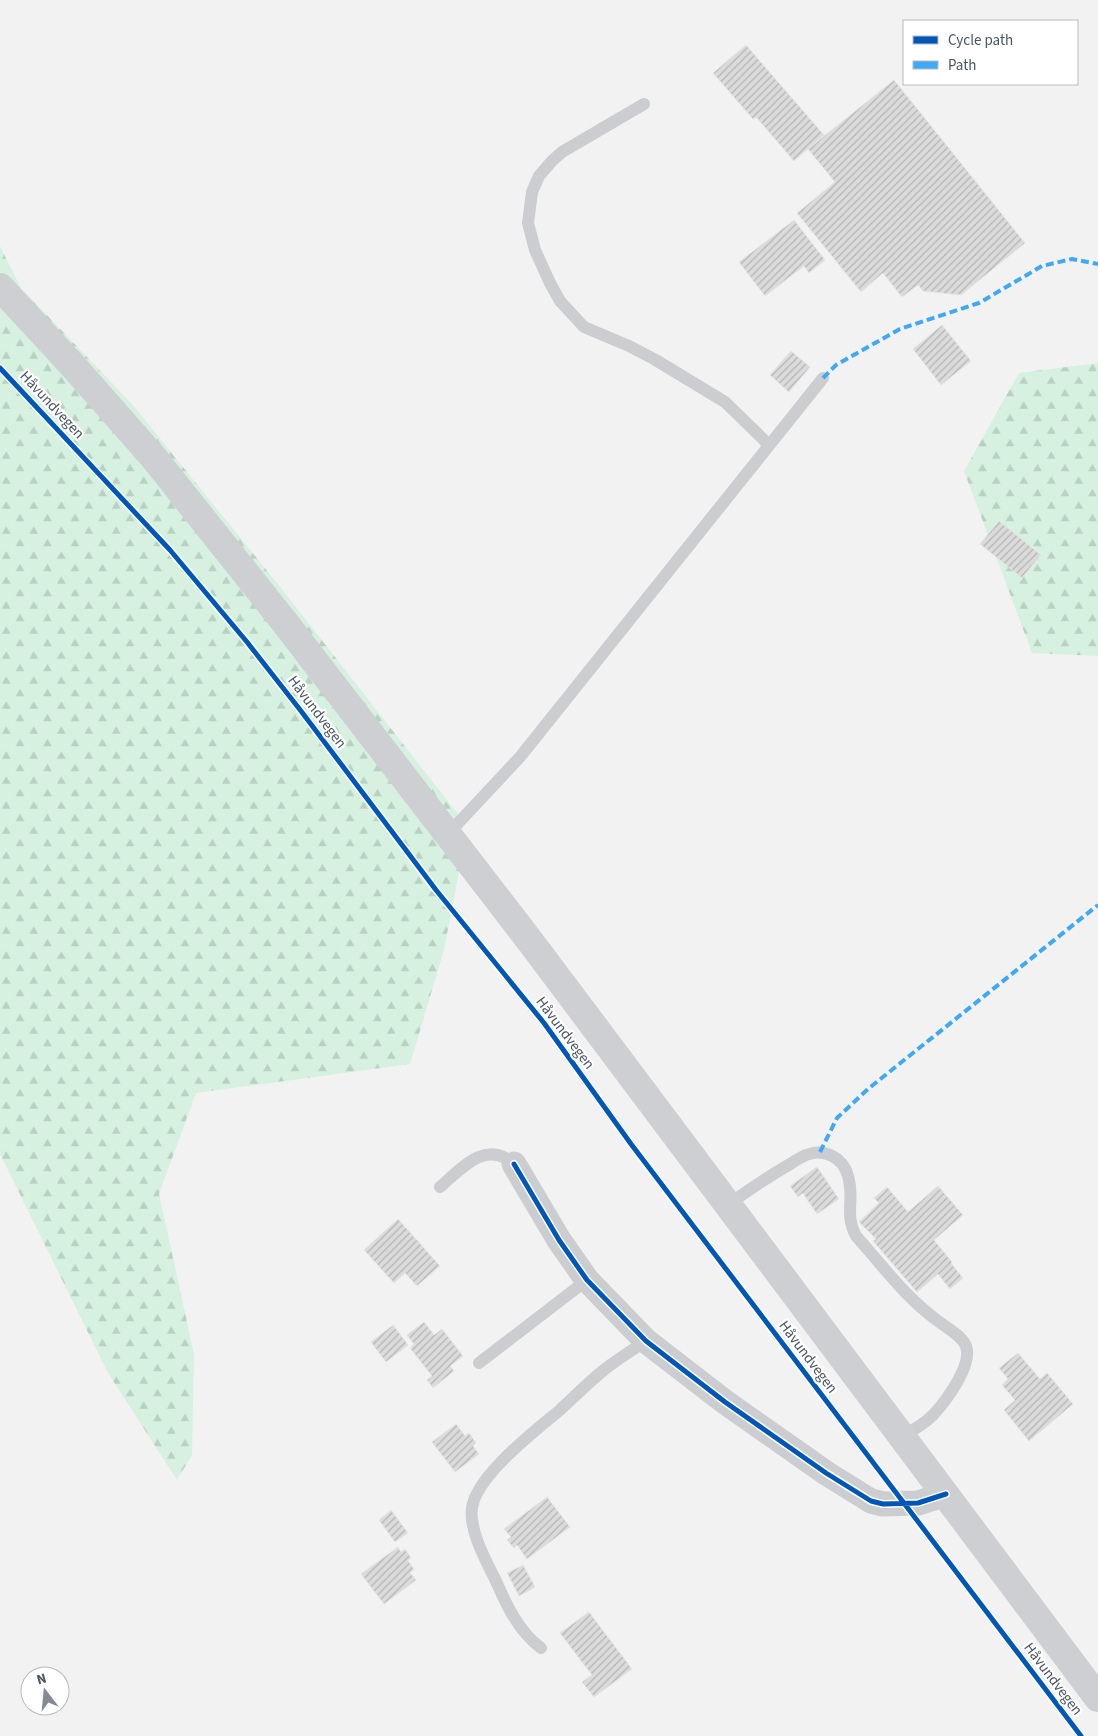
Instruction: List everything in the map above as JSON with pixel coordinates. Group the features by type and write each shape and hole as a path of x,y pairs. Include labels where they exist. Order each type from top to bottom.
{"main road":[{"name":"Håvundvegen","path":"0,287 154,458 286,624 533,945 1098,1698"}],"street":[{"path":"514,1164 559,1240 587,1280 646,1341 725,1402 826,1473 871,1501 883,1504 918,1504 946,1494"}],"lane":[{"path":"644,104 562,152 539,176 532,192 528,223 534,250 560,301 584,327 654,359 725,402 768,446"},
{"path":"448,834 520,757 823,378"},
{"path":"727,1206 754,1185 806,1155 820,1152 832,1155 841,1162 848,1174 851,1188 849,1217 856,1236 920,1308 962,1339 966,1347 968,1356 966,1366 959,1381 933,1415 914,1430 902,1436"},
{"path":"440,1187 470,1161 488,1153 506,1157 514,1164"},
{"path":"479,1363 587,1280"},
{"path":"541,1648 533,1642 517,1623 507,1605 481,1550 471,1520 472,1505 479,1490 492,1472 509,1454 605,1369 646,1341"}],"path":[{"path":"15,384 26,375"}],"green space":[{"path":"0,246 21,288 132,404 281,588 461,818 460,867 444,950 410,1064 196,1093 159,1194 194,1354 192,1455 177,1480 108,1373 0,1154"},
{"path":"1098,363 1098,656 1032,653 964,471 1019,373"}],"building":[{"path":"746,45 824,135 794,161 756,117 753,119 713,73"},
{"path":"894,80 1025,243 961,295 923,291 918,285 902,297 883,273 861,292 797,213 835,182 808,149"},
{"path":"794,220 825,260 809,273 804,266 765,296 739,262"},
{"path":"942,325 971,361 941,385 913,349"},
{"path":"791,351 810,367 789,392 770,375"},
{"path":"999,521 1041,555 1022,578 980,544"},
{"path":"817,1167 839,1199 817,1214 803,1193 798,1197 790,1186"},
{"path":"938,1186 963,1215 934,1240 963,1278 950,1289 938,1274 917,1292 873,1241 876,1239 859,1222 879,1203 874,1198 887,1187 908,1212"},
{"path":"398,1219 440,1266 417,1286 405,1273 394,1283 364,1250"},
{"path":"424,1322 434,1335 442,1329 463,1356 450,1366 454,1371 433,1388 427,1380 432,1376 410,1348 414,1344 407,1335"},
{"path":"393,1325 408,1345 386,1362 371,1342"},
{"path":"1018,1353 1040,1379 1047,1373 1073,1404 1029,1441 1004,1410 1015,1400 1002,1385 1008,1379 999,1368"},
{"path":"456,1424 465,1436 469,1433 476,1443 473,1446 479,1454 455,1472 432,1442"},
{"path":"547,1497 570,1527 527,1559 517,1545 514,1548 507,1540 511,1537 504,1529"},
{"path":"391,1510 408,1533 395,1542 379,1520"},
{"path":"398,1547 401,1552 405,1549 411,1558 408,1561 414,1569 410,1573 416,1580 384,1604 361,1574"},
{"path":"523,1565 535,1587 519,1596 507,1573"},
{"path":"589,1612 632,1669 594,1697 582,1682 592,1675 560,1633"}],"marked path":[{"path":"823,378 836,365 900,329 979,303 1042,266 1072,259 1098,264"},
{"path":"820,1152 837,1118 868,1089 1098,905"}],"cycle path":[{"path":"0,368 170,550 247,642 436,890 544,1023 631,1144 1081,1736"},
{"path":"514,1164 559,1240 587,1280 646,1341 725,1402 826,1473 871,1501 883,1504 918,1503 946,1494"}]}
